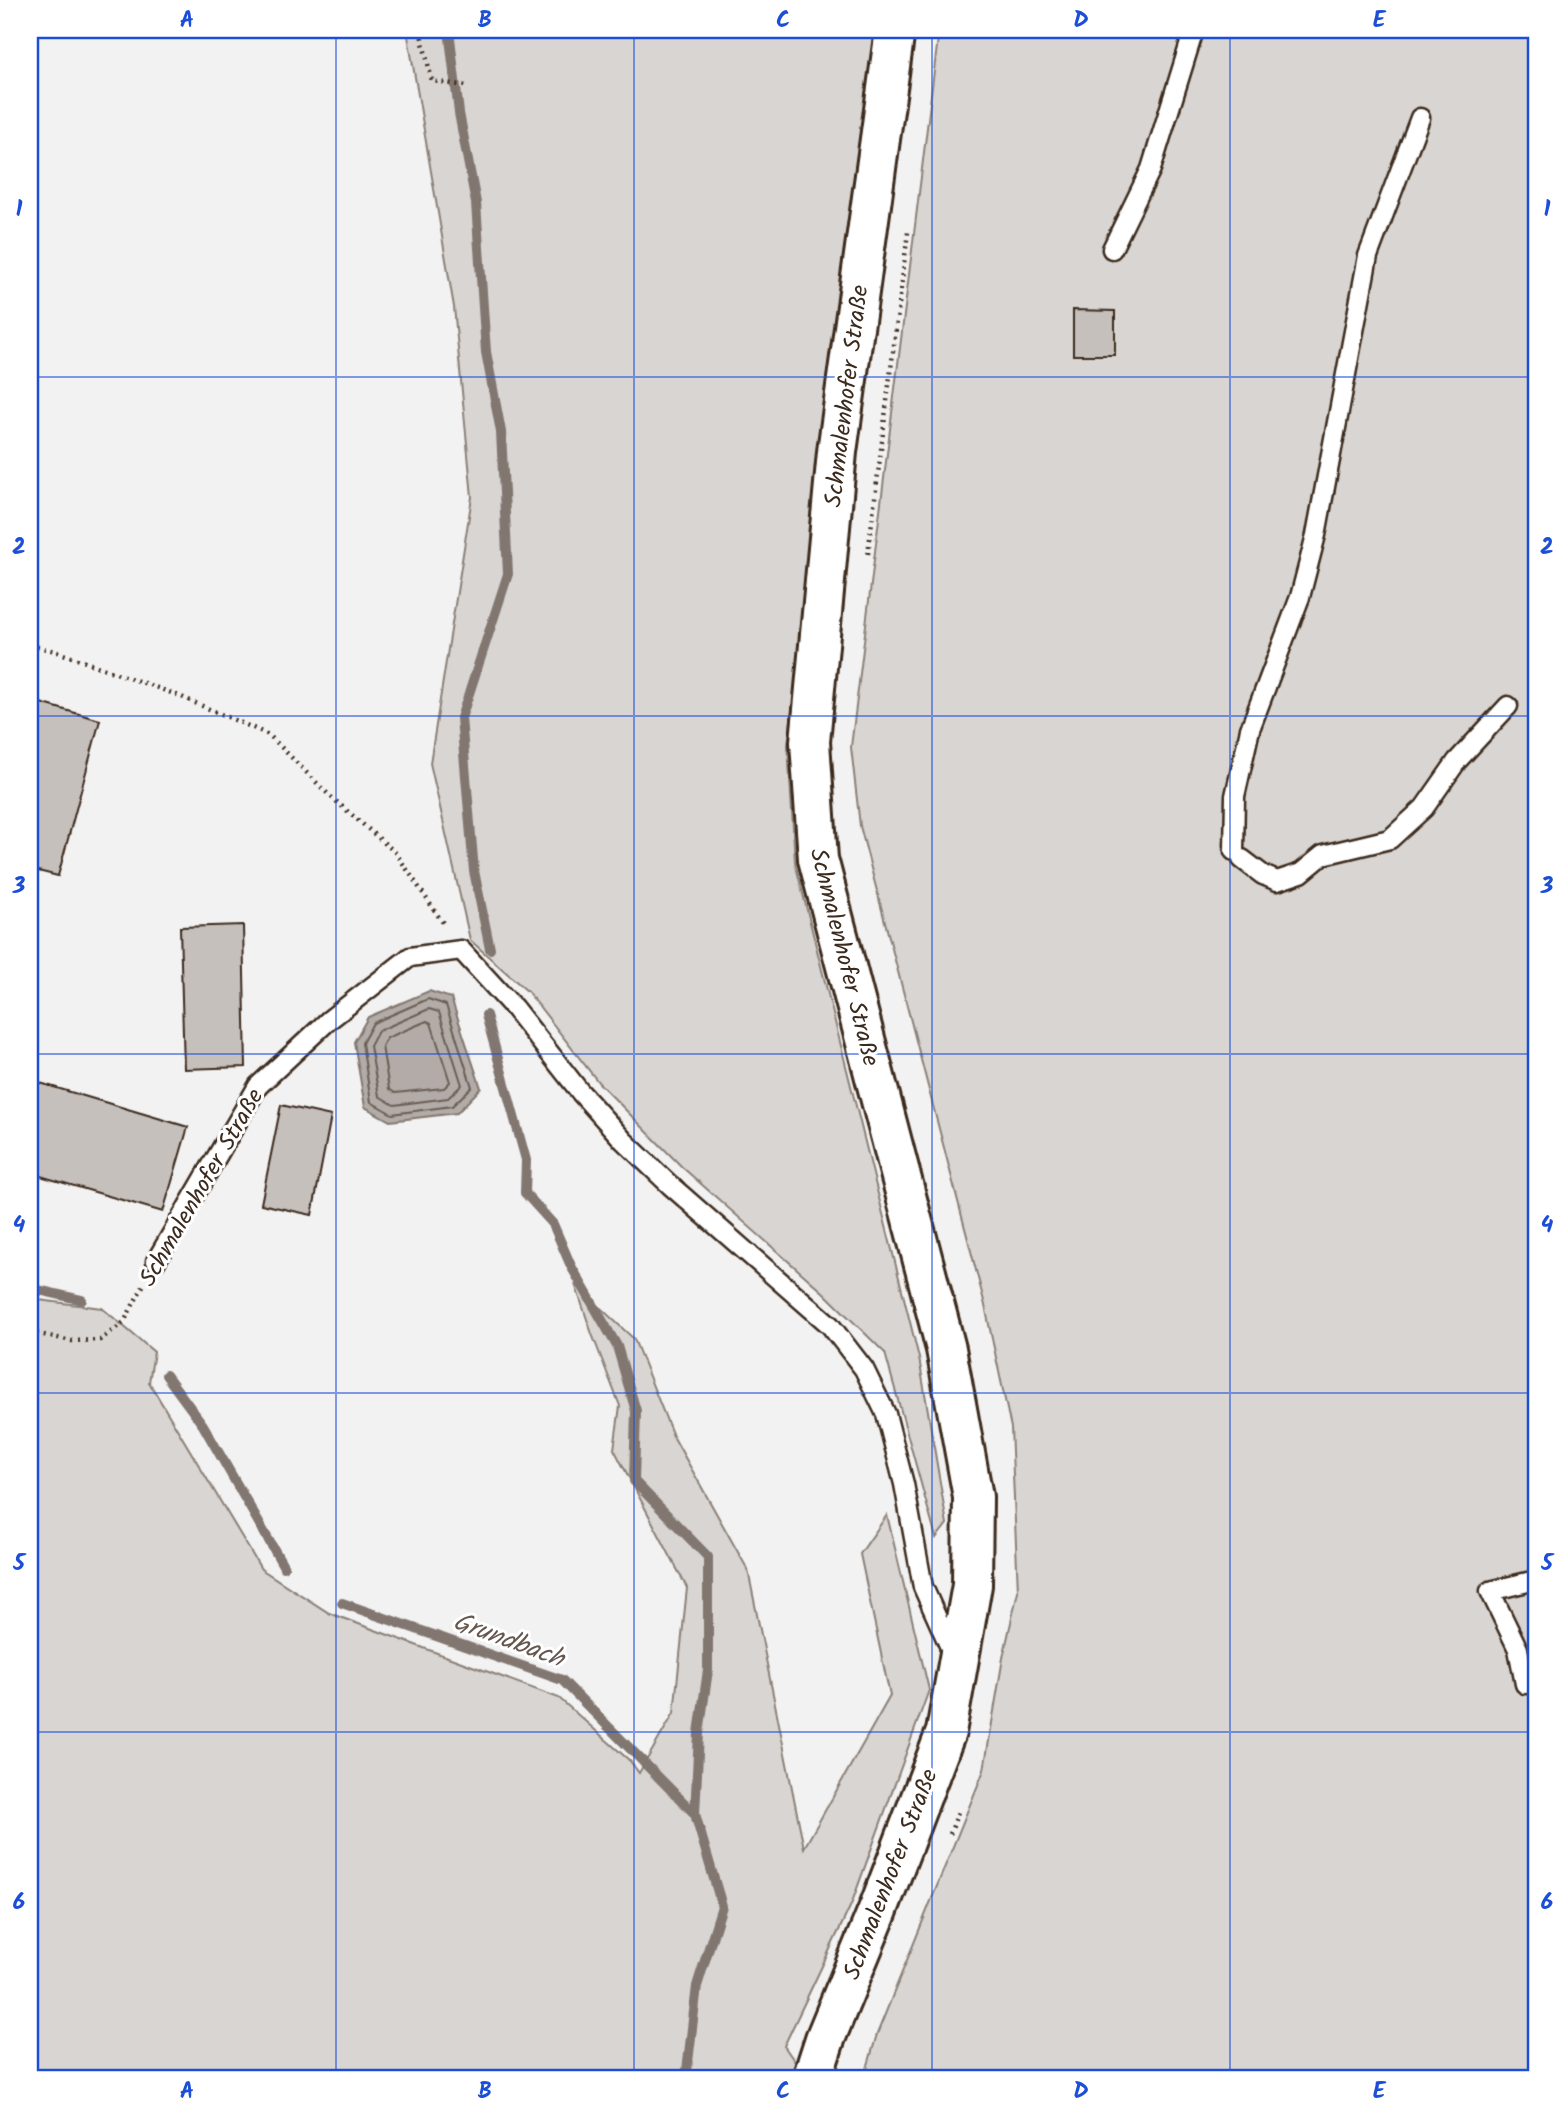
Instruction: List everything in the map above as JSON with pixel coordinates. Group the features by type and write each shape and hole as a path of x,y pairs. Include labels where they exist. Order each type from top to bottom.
{"main road":[{"name":"Schmalenhofer Straße","path":"812,2079 825,2039 946,1732 972,1585 973,1497 946,1349 818,859 810,742 837,453 895,30"}],"lane":[{"path":"1112,249 1151,169 1194,30"},
{"path":"1420,118 1368,256 1316,535 1300,597 1250,729 1235,796 1238,855 1263,875 1277,881 1301,873 1323,855 1390,839 1424,808 1457,761 1508,706"},
{"path":"461,950 514,1008 581,1093 624,1141 670,1185 830,1325 864,1369 889,1426 904,1484 923,1587 959,1667"},
{"name":"Schmalenhofer Straße","path":"156,1261 257,1086 329,1020 410,957 461,950"},
{"path":"1525,1684 1518,1650 1490,1591 1536,1580"}],"path":[{"path":"420,30 432,81 467,86"},
{"path":"867,567 910,221"},
{"path":"30,645 177,695 269,735 330,796 396,853 461,950"},
{"name":"Schmalenhofer Straße","path":"30,1332 72,1341 100,1340 124,1322 156,1261"}],"shaded area":[{"path":"407,30 876,30 788,745 795,862 919,1358 947,1524 936,1538 885,1353 823,1292 682,1167 599,1083 528,992 470,940 430,763 472,497 454,307"},
{"path":"939,30 1536,30 1536,2079 864,2079 877,2034 984,1770 1003,1658 1018,1591 1011,1428 984,1301 860,826 851,747"},
{"path":"575,1284 634,1339 673,1436 748,1570 804,1848 890,1696 860,1554 887,1515 929,1690 851,1905 784,2046 807,2079 30,2079 30,1299 102,1308 154,1352 149,1382 261,1569 329,1613 559,1698 630,1761 639,1773 674,1713 687,1588 614,1449 620,1406"}],"water":[{"path":"429,991 451,998 481,1088 457,1113 390,1121 365,1107 354,1042 368,1017"}],"building":[{"path":"1073,310 1115,311 1115,355 1073,355"},
{"path":"30,700 100,720 58,876 30,869"},
{"path":"243,925 246,1067 184,1069 180,927"},
{"path":"30,1080 188,1127 163,1212 30,1173"},
{"path":"281,1105 331,1116 312,1215 261,1204"}],"waterway":[{"path":"449,30 459,113 476,203 486,352 501,432 508,574 461,718 474,871 490,949"},
{"path":"486,1015 526,1160 525,1193 553,1224 571,1266 617,1346 636,1411 634,1481 708,1557 708,1670 699,1733 695,1814 722,1906 697,1986 686,2079"},
{"name":"Grundbach","path":"30,1288 82,1300"},
{"name":"Grundbach","path":"166,1375 203,1425 284,1567"},
{"name":"Grundbach","path":"342,1603 562,1680 695,1814"}]}
